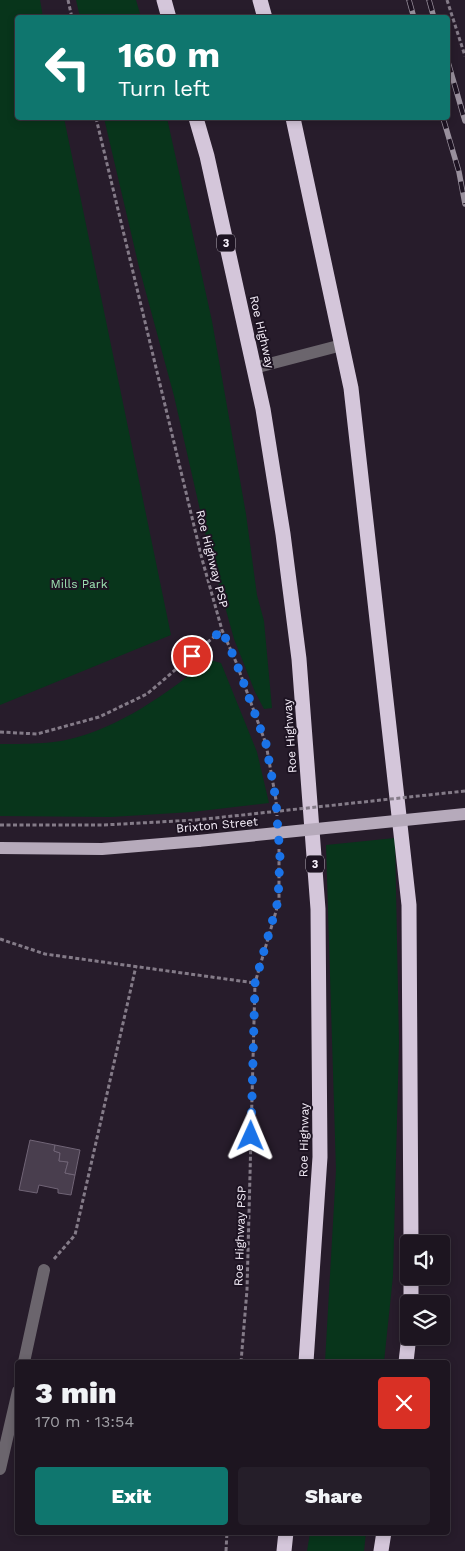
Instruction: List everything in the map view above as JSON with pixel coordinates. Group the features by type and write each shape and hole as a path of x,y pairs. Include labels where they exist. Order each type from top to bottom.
{"highway":[{"path":"164,0 168,15"},
{"path":"260,0 264,15"},
{"name":"Roe Highway","path":"197,120 207,156 264,409 300,659 318,909 320,1157 306,1360"},
{"path":"293,120 351,388 409,904 411,1235"},
{"path":"406,1360 408,1345"},
{"path":"284,1551 286,1535"},
{"path":"381,1551 384,1535"}],"main road":[{"name":"Brixton Street","path":"0,848 102,848 198,841 465,814"}],"street":[{"path":"254,368 342,345"},
{"path":"24,1360 44,1270"},
{"path":"0,1469 15,1404"}],"path":[{"path":"68,0 71,15"},
{"path":"447,0 465,56"},
{"name":"Roe Highway PSP","path":"96,120 200,549 222,630 236,662 266,744 276,800 277,818"},
{"path":"0,732 37,734 100,717 147,694 222,630"},
{"path":"0,825 103,825 196,820 465,792"},
{"name":"Roe Highway PSP","path":"241,1360 247,1280 255,983 278,901 279,846"},
{"path":"0,939 45,954 255,983"},
{"path":"44,1270 75,1235 136,966"},
{"path":"226,1551 227,1535"}],"green space":[{"name":"Mills Park","path":"0,0 40,0 43,15 15,15 15,120 64,120 171,635 0,705"},
{"path":"76,0 136,0 140,15 80,15"},
{"path":"104,120 167,120 212,321 246,514 257,595 264,621 272,708 264,709 255,692 234,639 208,545 174,396 139,267"},
{"path":"210,660 221,663 257,752 269,803 192,812 111,817 0,816 0,744 33,744 66,740 106,727 160,697"},
{"path":"395,838 399,1042 393,1276 384,1360 325,1360 336,1170 326,845"},
{"path":"310,1535 366,1535 364,1551 307,1551"}],"building":[{"path":"30,1140 55,1145 54,1151 60,1153 59,1161 68,1162 65,1173 75,1175 71,1195 58,1193 58,1189 39,1185 37,1193 19,1190"},
{"path":"55,1145 80,1150 75,1175 65,1173 68,1162 59,1161 60,1153 54,1151"}],"railway":[{"path":"409,0 413,15"},
{"path":"429,0 433,15"},
{"path":"450,69 465,121"},
{"path":"444,120 459,172 465,204"}],"route":[{"path":"192,656 222,630 236,662 266,744 276,800 280,855 278,901 255,983 251,1136"}]}
